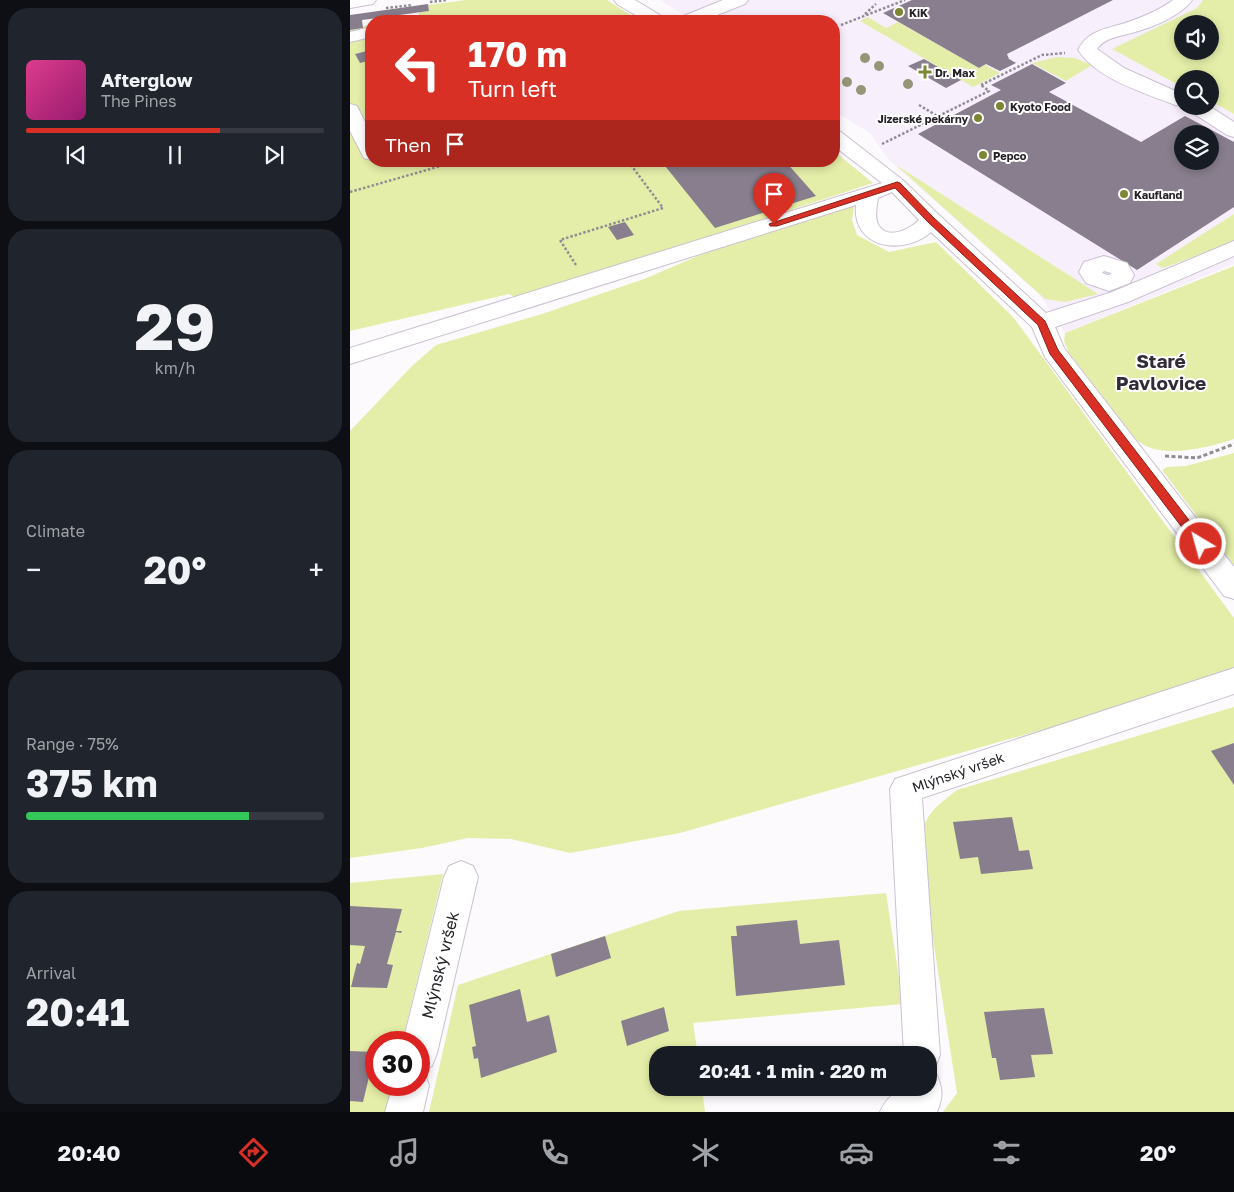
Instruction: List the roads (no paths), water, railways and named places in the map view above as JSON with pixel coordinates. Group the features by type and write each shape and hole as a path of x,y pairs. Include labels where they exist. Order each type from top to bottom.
{"street":[{"path":"622,0 647,15"},
{"path":"703,15 739,0"},
{"path":"1174,97 1124,75 1091,56 1087,50 1088,46 1096,40 1111,32 1135,26 1178,5 1183,0"},
{"path":"350,2 373,5"},
{"path":"350,37 365,33"},
{"path":"350,110 365,141"},
{"path":"1209,115 1234,131"},
{"path":"840,141 897,185 931,220 1042,323 1053,352 1234,588"},
{"path":"350,356 897,185"},
{"path":"868,194 866,219 873,232 880,236 892,239 904,238 917,232 931,220"},
{"path":"1042,323 1120,297 1234,248"},
{"name":"Mlýnský vršek","path":"921,1046 906,788 1234,680"},
{"name":"Mlýnský vršek","path":"424,1031 461,877"},
{"path":"404,1112 408,1096"},
{"path":"899,1112 924,1099 924,1096"}],"place":[{"name":"KiK","path":"899,12"},
{"name":"Dr. Max","path":"925,72"},
{"name":"Kyoto Food","path":"1000,106"},
{"name":"Jizerské pekárny","path":"978,118"},
{"name":"Pepco","path":"983,155"},
{"name":"Kaufland","path":"1124,194"}],"district":[{"name":"Staré Pavlovice","path":"1161,371"}]}
